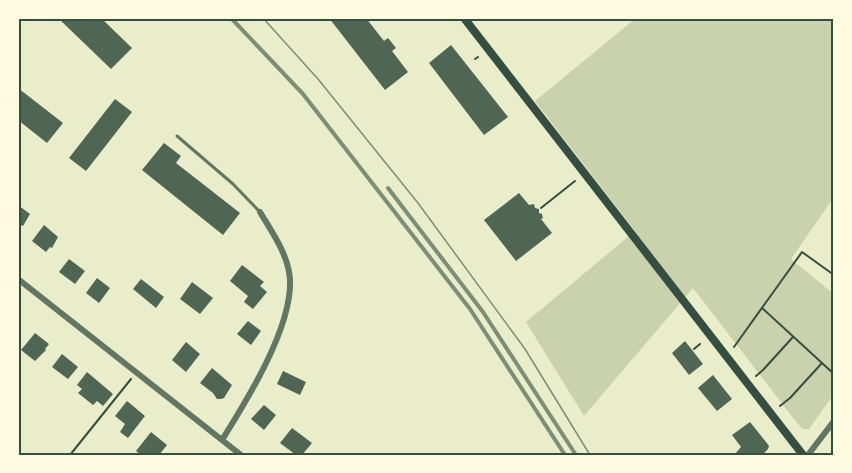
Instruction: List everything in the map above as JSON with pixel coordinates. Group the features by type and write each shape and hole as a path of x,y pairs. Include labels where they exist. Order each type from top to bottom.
{"main road":[{"path":"464,18 803,455"}],"street":[{"path":"222,440 268,359 286,315 290,278 287,262 260,212"},
{"path":"18,279 241,455"},
{"path":"808,455 834,421"}],"lane":[{"path":"177,136 233,184 260,212"}],"path":[{"path":"540,208 575,181"},
{"path":"725,354 734,347 802,252 834,276"},
{"path":"762,308 834,374"},
{"path":"756,376 793,337"},
{"path":"694,349 700,344"},
{"path":"780,406 822,363"},
{"path":"70,455 136,372"}],"green space":[{"path":"636,18 834,18 834,197 791,259 834,294 834,394 809,429 803,429 797,423 693,288 584,416 526,322 635,231 535,101"}],"building":[{"path":"58,18 101,18 132,48 111,69"},
{"path":"329,18 366,18 384,41 388,38 396,48 392,51 408,72 385,90"},
{"path":"451,45 508,117 484,135 429,63"},
{"path":"18,88 63,123 47,143 18,120"},
{"path":"115,99 132,112 86,171 69,158"},
{"path":"164,143 181,156 176,163 240,213 223,235 142,170"},
{"path":"519,193 529,205 534,204 535,208 539,209 543,218 541,219 552,233 516,261 484,220"},
{"path":"18,205 30,214 23,226 18,229"},
{"path":"44,225 58,237 52,248 50,247 46,252 32,241"},
{"path":"69,259 85,271 75,284 59,272"},
{"path":"242,265 264,282 260,286 267,292 253,309 244,302 248,296 230,281"},
{"path":"97,278 110,288 99,303 86,293"},
{"path":"141,279 164,297 156,308 133,289"},
{"path":"192,282 213,298 200,314 180,299"},
{"path":"248,321 261,331 251,345 237,334"},
{"path":"35,333 49,344 35,361 21,350"},
{"path":"685,341 703,364 689,375 672,353"},
{"path":"186,342 200,354 186,372 172,360"},
{"path":"62,354 78,367 68,379 52,367"},
{"path":"212,368 232,385 224,398 217,399 200,383"},
{"path":"283,371 306,382 300,395 277,384"},
{"path":"87,372 113,394 103,406 97,401 93,405 78,393 82,389 77,385"},
{"path":"713,375 732,399 717,411 698,388"},
{"path":"127,401 145,416 128,438 120,432 125,424 115,416"},
{"path":"264,405 276,415 264,430 251,419"},
{"path":"750,422 769,446 768,449 762,455 734,455 741,447 732,435"},
{"path":"292,428 312,443 302,455 296,455 280,443"},
{"path":"151,432 167,445 159,455 141,455 136,451"}],"tram line":[{"path":"263,18 318,79 418,203 525,349 590,455"}],"railway":[{"path":"231,18 303,94 470,309 565,455"},
{"path":"388,188 483,312 576,455"}]}
